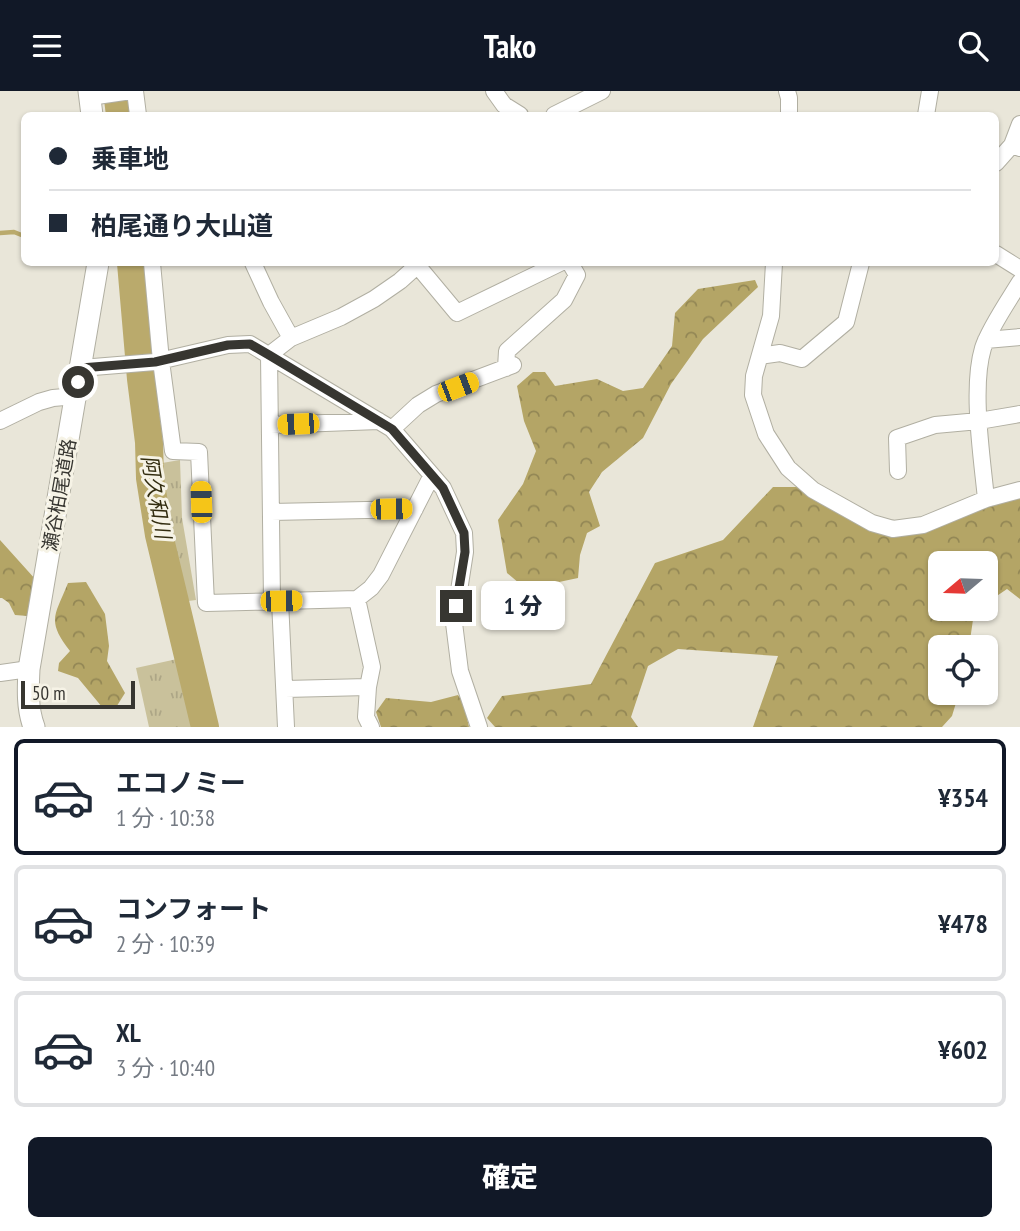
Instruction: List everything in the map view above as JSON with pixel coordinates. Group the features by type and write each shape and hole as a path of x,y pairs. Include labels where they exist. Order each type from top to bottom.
{"main road":[{"name":"瀬谷柏尾道路","path":"34,727 30,717 29,669 98,266"}],"street":[{"path":"94,99 133,91 137,112"},
{"path":"494,91 503,105 515,112"},
{"path":"560,112 602,91"},
{"path":"787,91 789,112"},
{"path":"926,112 930,91"},
{"path":"999,160 1016,146 1020,124"},
{"path":"999,256 1020,269"},
{"path":"152,266 158,362 173,451 199,452 206,603 357,599 371,588 381,575 431,477"},
{"path":"254,266 292,338"},
{"path":"269,355 292,338 374,299 417,266"},
{"path":"421,266 457,313 554,266"},
{"path":"271,425 386,425 436,394 510,366 507,351 564,300 577,275 572,266"},
{"path":"774,266 771,316 754,376 753,395 766,434 788,468 813,490 872,523 893,529 923,525 986,499 1020,490"},
{"path":"760,356 780,353 802,359 846,322 860,266"},
{"path":"986,499 979,421 979,362 986,340 1020,282"},
{"path":"986,340 1020,337"},
{"path":"81,368 158,362 228,345 250,344 386,425 443,488 464,533 465,552 454,623 460,671 479,727"},
{"path":"269,355 271,512 286,727"},
{"path":"0,421 39,402 76,396"},
{"path":"898,471 897,438 935,425 1020,414"},
{"path":"271,512 415,509"},
{"path":"357,599 372,667 366,717 371,727"},
{"path":"0,673 29,669"},
{"path":"285,689 368,687"}],"green space":[{"path":"755,280 758,287 703,339 671,384 643,438 602,472 589,492 600,526 587,533 580,555 578,578 526,589 507,573 498,520 523,484 536,451 524,421 517,386 533,372 545,372 555,386 597,379 623,391 643,388 672,346 675,313 698,289"},
{"path":"180,460 182,518 196,600 181,602 165,526 162,463"},
{"path":"773,487 798,487 885,530 1020,497 1020,599 1007,589 998,595 998,551 928,551 928,621 973,621 971,635 928,635 928,705 955,705 952,716 942,727 753,727 778,656 678,649 648,666 631,717 638,727 495,727 487,718 502,696 591,684 655,563 723,540"},
{"path":"0,540 36,580 28,616 15,615 9,603 0,598"},
{"path":"86,582 105,614 109,646 107,661 125,693 115,709 102,707 78,678 58,671 59,663 70,651 55,625 57,611 68,583"},
{"path":"177,659 192,727 149,727 136,668"},
{"path":"458,695 464,704 469,727 381,727 376,712 386,698 431,702"}],"waterway":[{"name":"阿久和川","path":"117,91 120,112"},
{"path":"0,233 14,232 21,235"},
{"name":"阿久和川","path":"131,266 149,442 150,478 159,535 205,727"}],"route":[{"path":"78,382 81,368 155,362 228,345 250,344 269,355 392,429 443,488 464,533 465,552 456,606"}]}
